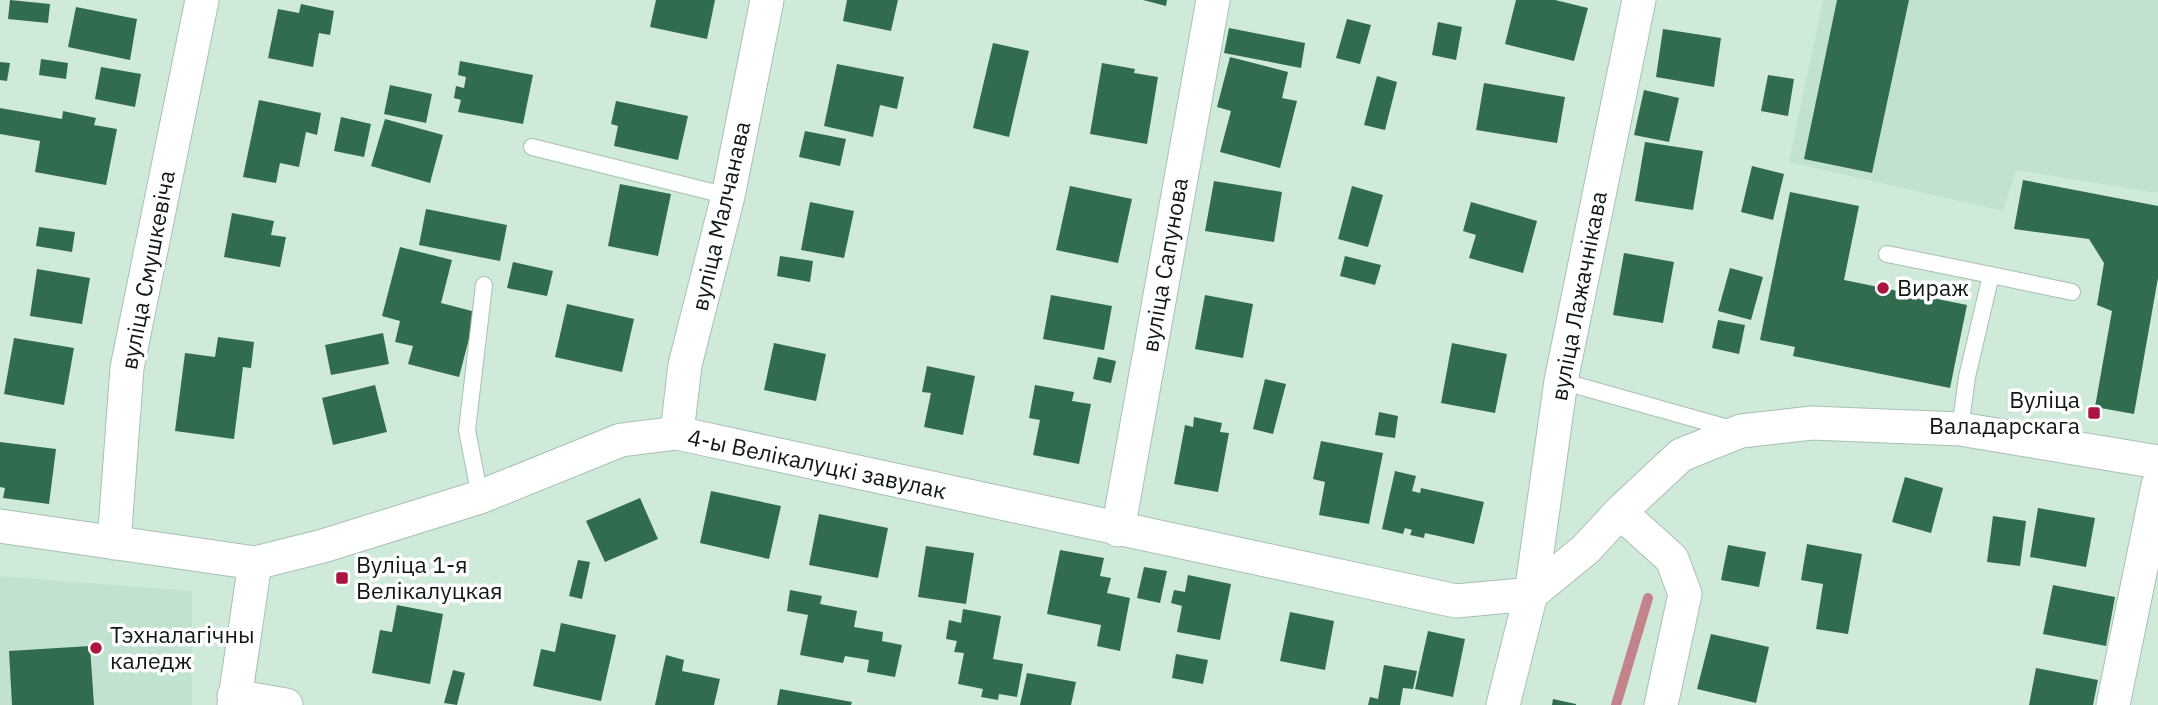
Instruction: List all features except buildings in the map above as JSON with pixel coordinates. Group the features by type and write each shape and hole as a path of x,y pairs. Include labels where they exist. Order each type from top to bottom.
{"street":[{"name":"вуліца Смушкевіча","path":"114,543 127,368 202,0"},
{"name":"вуліца Малчанава","path":"677,433 685,365 728,196 767,0"},
{"name":"вуліца Сапунова","path":"1118,530 1213,0"},
{"name":"вуліца Лажачнікава","path":"1503,705 1531,594 1561,381 1639,0"},
{"path":"1531,594 1586,549 1620,512 1681,455 1741,431 1812,423 1960,429 2158,462"},
{"name":"4-ы Велікалуцкі завулак","path":"0,526 255,563 323,546 480,497 621,440 677,433 1456,601 1531,594"},
{"path":"2113,705 2158,485"},
{"path":"1620,512 1671,559 1685,594 1661,705"},
{"path":"255,563 234,701 286,705"}],"lane":[{"path":"531,146 728,196"},
{"path":"1886,254 2072,292"},
{"path":"1960,429 1967,377 1991,275"},
{"path":"480,497 467,430 484,285"},
{"path":"1561,381 1741,431"}],"shaded area":[{"path":"1823,0 2158,0 2158,193 2016,170 2003,211 1789,162"},
{"name":"Тэхналагічны каледж","path":"0,576 192,591 192,705 0,705"}],"waterway":[{"path":"1616,705 1648,598"}],"place":[{"name":"Вираж","path":"1883,288"},
{"name":"Вуліца Валадарскага","path":"2094,413"},
{"name":"Вуліца 1-я Велікалуцкая","path":"342,578"},
{"name":"Тэхналагічны каледж","path":"96,648"}]}
